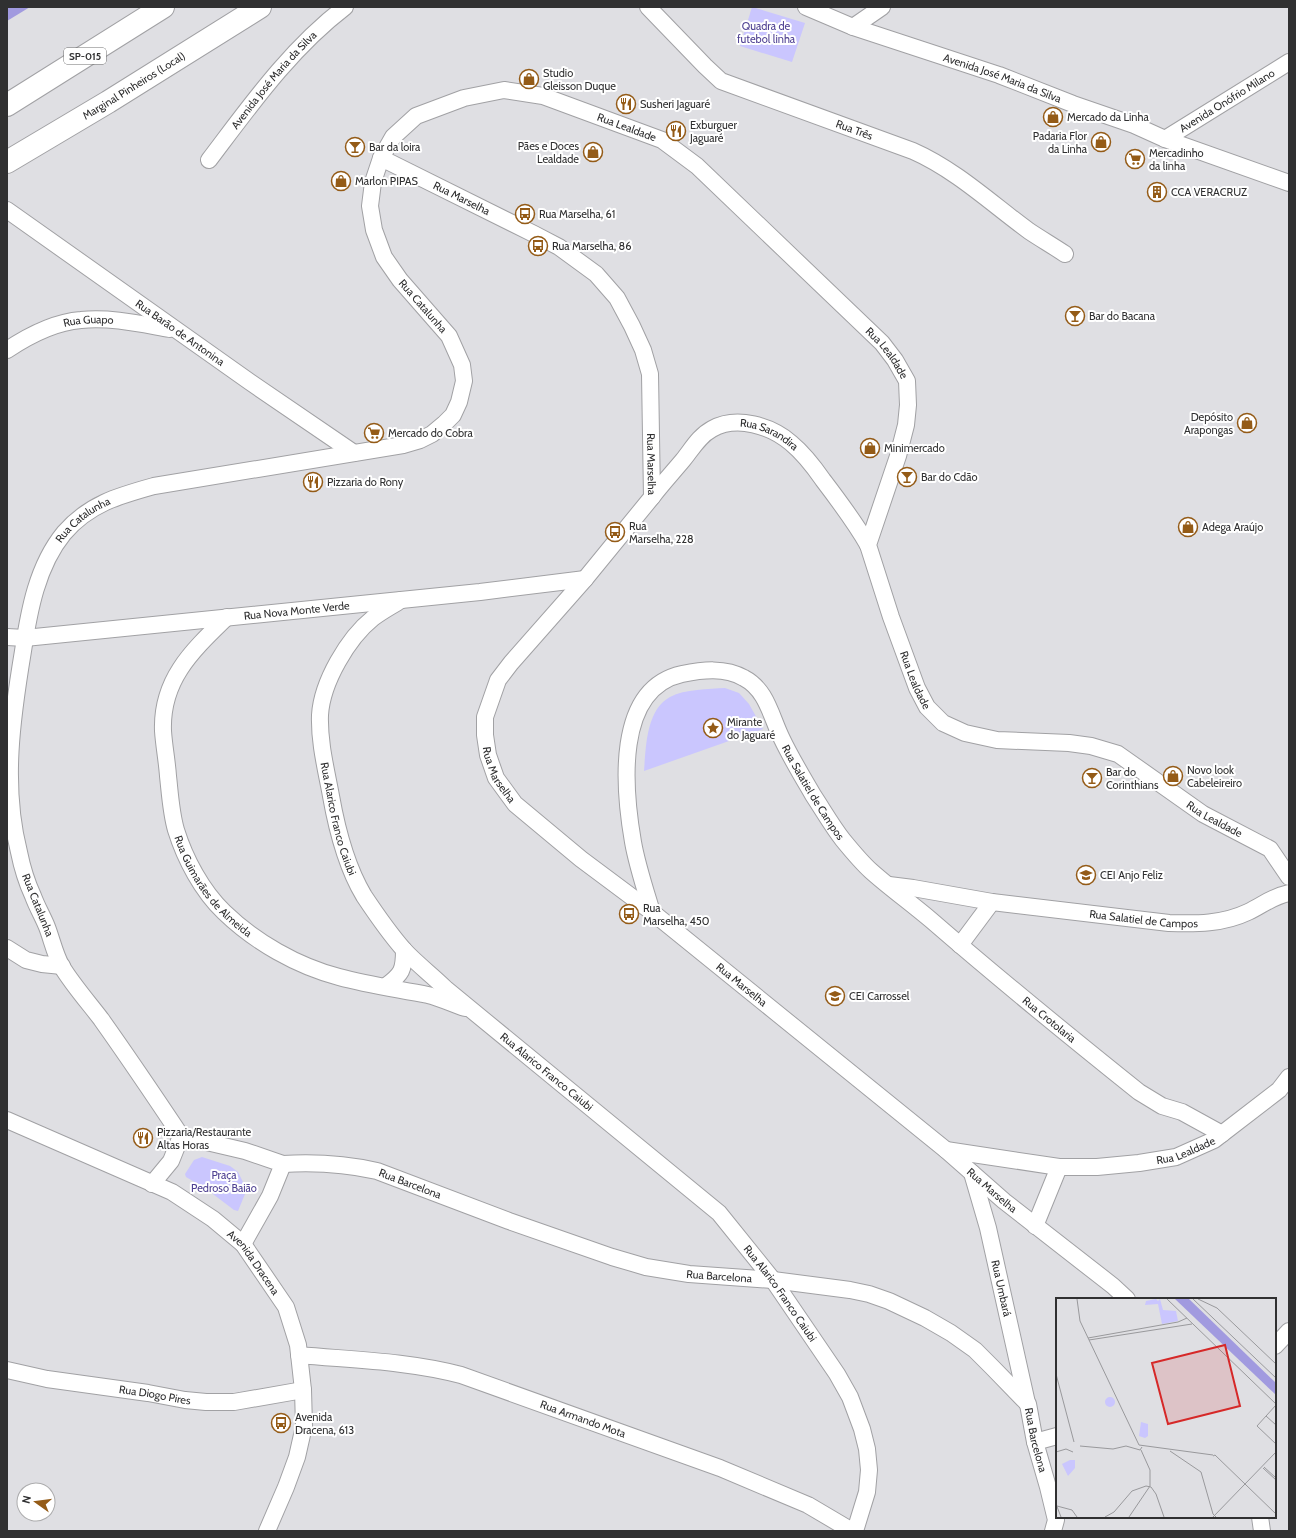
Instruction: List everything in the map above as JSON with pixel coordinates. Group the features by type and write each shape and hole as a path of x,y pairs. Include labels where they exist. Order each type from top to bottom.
{"highway":[{"name":"SP-015","path":"7,105 163,7"},
{"name":"Marginal Pinheiros (Local)","path":"7,162 108,102 260,7"}],"street":[{"name":"Avenida José Maria da Silva","path":"209,160 276,73 308,39 345,7"},
{"name":"Rua Três","path":"648,7 704,66 721,81 929,158 1030,232 1065,254"},
{"name":"Avenida José Maria da Silva","path":"806,7 853,27 1000,75 1073,104 1134,125 1166,139 1289,183"},
{"path":"853,27 882,7"},
{"name":"Avenida Onófrio Milano","path":"1166,139 1289,62"},
{"name":"Rua Lealdade","path":"381,158 393,137 416,116 464,98 504,90 543,96 662,140 696,166 882,342 895,360 907,381 908,405 906,425 898,456 868,545 891,617 917,688 927,707 943,723 965,733 997,740 1069,743 1091,746 1118,754 1203,814 1270,849 1289,877"},
{"name":"Rua Catalunha","path":"182,1136 101,1019 62,966 47,926 32,894 18,852 12,814 9,770 14,701 32,600 50,554 64,533 84,514 101,503 118,495 154,486 403,446 432,434 453,415 459,402 464,381 462,365 449,336 400,280 384,257 374,230 370,206 373,182 381,158"},
{"name":"Rua Marselha","path":"381,158 559,247 596,274 617,298 643,350 650,374 652,497 585,579 511,663 498,680 485,717 485,735 488,755 496,778 515,804 581,859 652,912 946,1150 1035,1226 1113,1286 1126,1298"},
{"name":"Rua Barão de Antonina","path":"7,210 176,330 354,453"},
{"name":"Rua Guapo","path":"7,350 34,334 58,325 80,320 128,322 176,330"},
{"name":"Rua Sarandira","path":"652,497 697,441 706,433 713,428 733,422 752,424 771,431 791,443 813,466 838,499 868,545"},
{"name":"Rua Nova Monte Verde","path":"7,637 25,638 480,592 585,579"},
{"name":"Rua Alarico Franco Caiubi","path":"401,600 373,618 359,632 345,651 334,670 326,690 320,713 322,751 334,810 345,855 355,879 381,920 404,950 446,989 478,1013 719,1213 773,1280 837,1374 850,1396 862,1429 867,1449 869,1470 867,1492 853,1531"},
{"name":"Rua Guimarães de Almeida","path":"227,617 186,660 173,682 166,700 163,730 176,829 182,848 202,886 224,912 253,935 276,951 306,965 338,977 429,996 478,1013"},
{"name":"Rua Salatiel de Campos","path":"652,912 633,843 627,789 627,766 630,735 636,713 641,702 654,688 678,675 716,670 742,676 752,682 770,709 781,738 800,774 832,825 870,870 889,885 992,902 1169,923 1192,924 1218,922 1247,912 1276,896 1289,893"},
{"name":"Rua Crotolaria","path":"889,885 1139,1092 1162,1106 1182,1112 1222,1134"},
{"path":"960,945 992,902"},
{"path":"7,948 26,960 42,964 62,966"},
{"path":"386,986 398,978 402,972 404,964 404,950"},
{"name":"Rua Lealdade","path":"946,1150 1059,1167 1097,1168 1176,1157 1214,1140 1279,1090 1289,1077"},
{"name":"Avenida Dracena","path":"7,1120 172,1192 213,1219 243,1244 286,1306 298,1345 303,1390 304,1426 297,1457 267,1531"},
{"path":"152,1184 171,1161 182,1136 245,1151 283,1164 270,1196 243,1244"},
{"name":"Rua Barcelona","path":"283,1164 313,1162 356,1166 377,1171 575,1244 646,1267 689,1274 773,1280 843,1289 869,1294 903,1307 951,1333 975,1350 1028,1404 1035,1442 1048,1487 1056,1527"},
{"path":"1035,1226 1059,1167"},
{"name":"Rua Umbará","path":"972,1173 988,1228 1028,1404"},
{"path":"1276,1345 1289,1331"},
{"name":"Rua Armando Mota","path":"299,1355 411,1365 438,1369 461,1375 720,1468 808,1505 853,1531"},
{"name":"Rua Diogo Pires","path":"7,1370 47,1379 206,1402 234,1402 303,1390"},
{"path":"1035,1442 1056,1436"},
{"path":"1260,1518 1262,1531"}],"green space":[{"name":"Quadra de futebol linha","path":"752,7 805,23 792,62 740,46"},
{"path":"725,688 739,693 749,704 763,729 644,771 649,730 656,711 662,703 670,697 683,692"},
{"name":"Praça Pedroso Baião","path":"202,1157 230,1166 238,1172 243,1182 245,1194 238,1211 234,1210 205,1188 186,1177 185,1174 194,1160"}],"shaded area":[{"path":"7,7 30,7 7,21"}],"place":[{"name":"Studio Gleisson Duque","path":"529,79"},
{"name":"Susheri Jaguaré","path":"626,104"},
{"name":"Mercado da Linha","path":"1053,117"},
{"name":"Exburguer Jaguaré","path":"676,131"},
{"name":"Padaria Flor da Linha","path":"1101,142"},
{"name":"Bar da loira","path":"355,147"},
{"name":"Pães e Doces Lealdade","path":"593,152"},
{"name":"Mercadinho da linha","path":"1135,159"},
{"name":"Marlon PIPAS","path":"341,181"},
{"name":"CCA VERACRUZ","path":"1157,192"},
{"name":"Rua Marselha, 61","path":"525,214"},
{"name":"Rua Marselha, 86","path":"538,246"},
{"name":"Bar do Bacana","path":"1075,316"},
{"name":"Depósito Arapongas","path":"1247,423"},
{"name":"Mercado do Cobra","path":"374,433"},
{"name":"Minimercado","path":"870,448"},
{"name":"Bar do Cdão","path":"907,477"},
{"name":"Pizzaria do Rony","path":"313,482"},
{"name":"Adega Araújo","path":"1188,527"},
{"name":"Rua Marselha, 228","path":"615,532"},
{"name":"Mirante do Jaguaré","path":"713,728"},
{"name":"Novo look Cabeleireiro","path":"1173,776"},
{"name":"Bar do Corinthians","path":"1092,778"},
{"name":"CEI Anjo Feliz","path":"1086,875"},
{"name":"Rua Marselha, 450","path":"629,914"},
{"name":"CEI Carrossel","path":"835,996"},
{"name":"Pizzaria/Restaurante Altas Horas","path":"143,1138"},
{"name":"Avenida Dracena, 613","path":"281,1423"}]}
